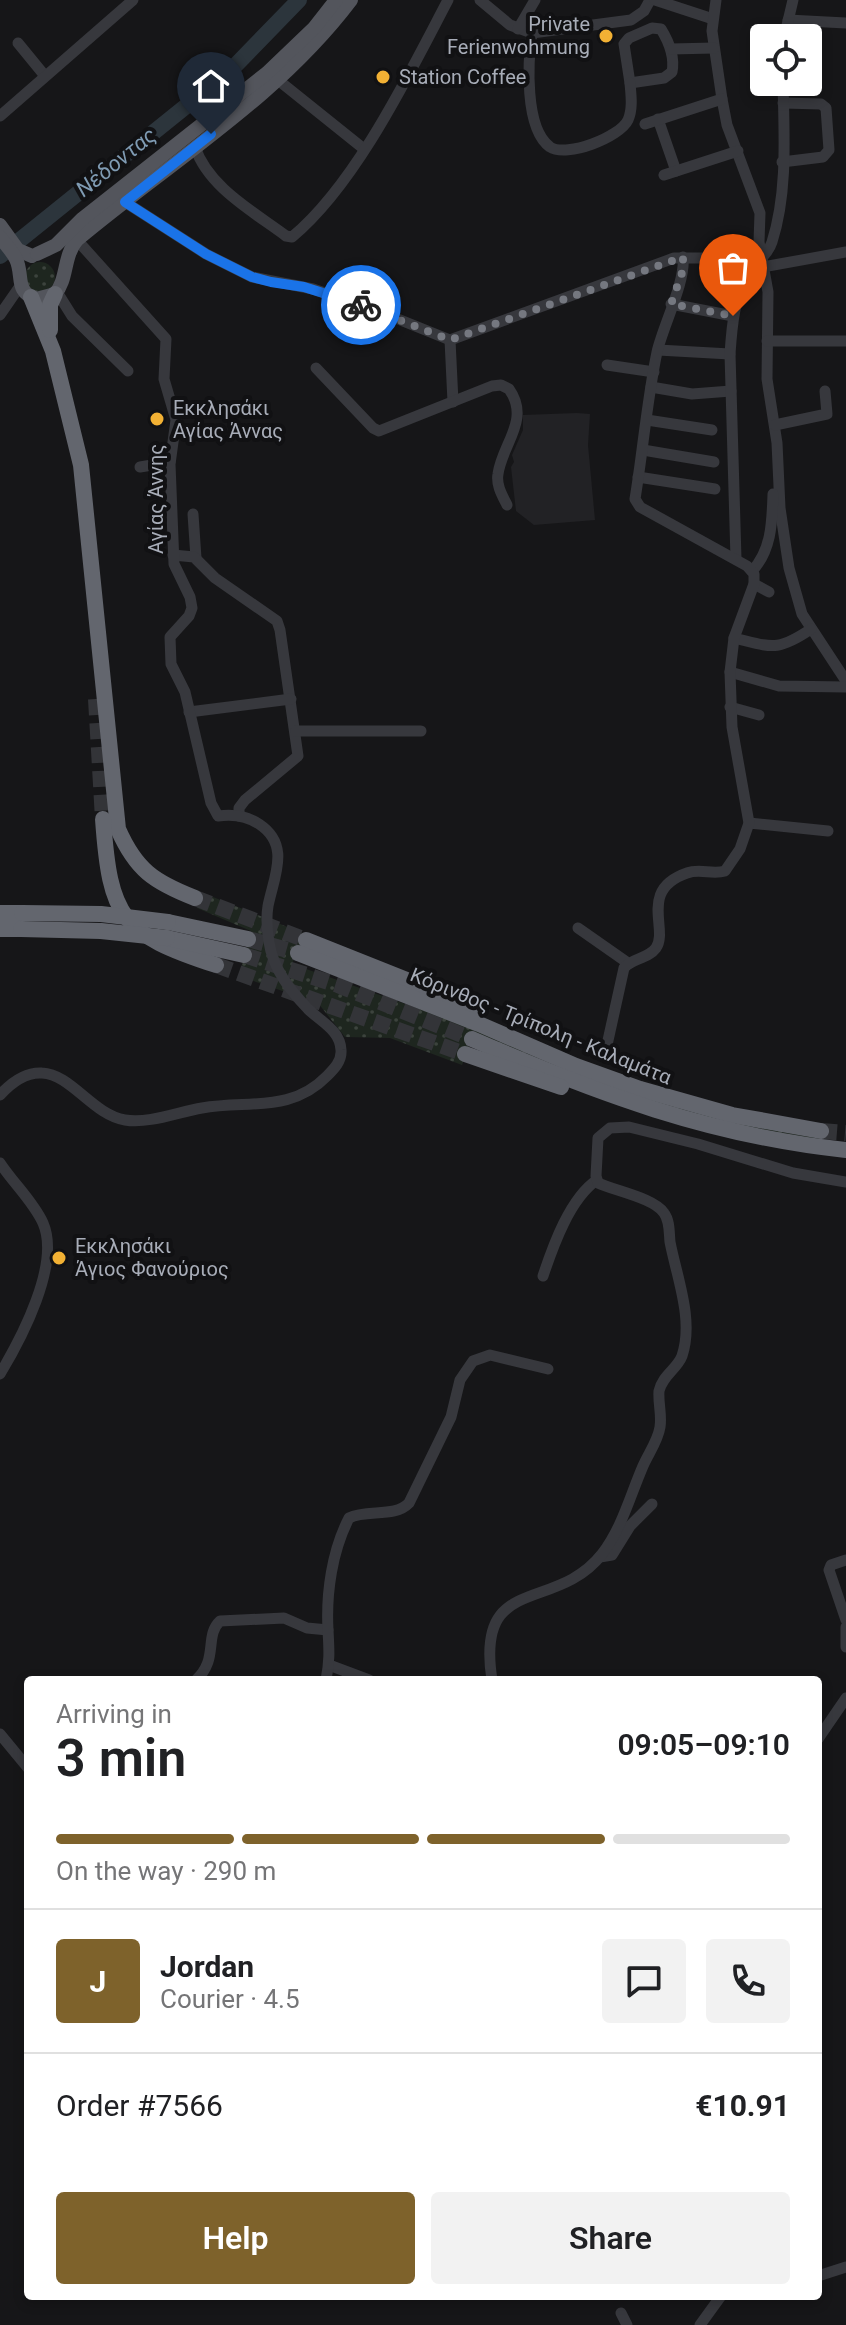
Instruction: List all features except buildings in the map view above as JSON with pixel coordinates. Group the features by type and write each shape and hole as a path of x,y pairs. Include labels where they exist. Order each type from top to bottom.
{"highway":[{"path":"24,287 53,351"},
{"path":"56,293 49,315 53,351 78,446 96,591 118,829 137,864 151,877 195,898"},
{"path":"96,591 96,699"},
{"path":"103,819 110,883 131,925 139,933 164,946 216,965"},
{"path":"0,913 22,921 101,931 168,930 246,947"},
{"path":"0,929 22,921"},
{"name":"Κόρινθος - Τρίπολη - Καλαμάτα","path":"302,946 414,983 544,1047 640,1089 732,1115 821,1131"},
{"name":"Κόρινθος - Τρίπολη - Καλαμάτα","path":"469,1047 667,1115 757,1137 846,1150"}],"main road":[{"path":"26,254 56,245 82,219 267,73 314,28 336,0"},
{"path":"26,254 22,264 24,287 43,299 56,293 62,284 68,255 77,240 278,80 317,43 351,0"},
{"path":"2,232 26,254 54,258 62,267 63,274"}],"street":[{"path":"0,116 133,0"},
{"path":"195,147 202,165 213,178 289,237 295,235 324,204 364,149 448,0"},
{"path":"480,0 497,16 518,29 532,33 631,20 653,0 713,19"},
{"path":"518,29 535,0"},
{"path":"716,0 714,48 727,125 759,207 759,265 768,292 767,379 775,425 780,508 789,568 800,610 846,684"},
{"path":"787,24 793,0"},
{"path":"788,20 846,23"},
{"path":"532,33 528,66 530,94 537,127 551,147 561,151 591,145 623,128 631,111 624,48 626,41 657,28 664,33 671,49 674,66 671,75 630,83"},
{"path":"18,43 45,76"},
{"path":"671,49 714,48"},
{"path":"278,80 364,149"},
{"path":"736,559 730,354 733,316 737,298 770,247 778,219 783,96"},
{"path":"645,124 722,99"},
{"path":"782,162 823,157 829,150 824,105 783,103"},
{"path":"658,119 676,171"},
{"path":"664,175 738,151"},
{"path":"125,202 206,254 252,277 313,289 450,340 683,257 759,265 846,252"},
{"name":"Αγίας Άννης","path":"0,1095 27,1075 47,1074 63,1081 100,1110 124,1120 220,1105 284,1102 308,1093 330,1074 339,1061 341,1047 332,1029 311,1012 287,984 273,959 267,919 279,856 274,839 256,821 239,816 218,816 210,801 185,692 172,667 171,635 189,616 192,605 176,573 173,555 170,462 176,420 164,381 168,347 165,336 77,240"},
{"path":"605,1054 622,976 628,963 655,950 658,943 657,905 664,891 684,874 693,871 725,871 740,849 749,823 730,707 730,672 734,638 754,584 752,571 736,559 640,507 635,499 658,350 683,270 683,257"},
{"path":"2,313 24,287"},
{"path":"56,293 64,307 128,371"},
{"path":"671,304 733,316"},
{"path":"450,340 453,402"},
{"path":"767,341 846,341"},
{"path":"658,350 730,354"},
{"path":"607,365 654,372"},
{"path":"316,368 379,431 496,386 507,387 513,393 517,423 498,474 498,485 507,505"},
{"path":"651,387 692,394 731,391"},
{"path":"775,425 827,414 825,391"},
{"path":"647,420 712,430"},
{"path":"643,450 714,462"},
{"path":"140,467 170,462"},
{"path":"752,571 768,544 773,478 779,467"},
{"path":"638,477 715,489"},
{"path":"193,514 196,558"},
{"path":"173,555 196,558 215,578 278,623 298,757 245,800 239,808 239,816"},
{"path":"754,584 769,592"},
{"path":"734,638 778,647 791,643 811,629"},
{"path":"730,672 779,686 846,684"},
{"path":"189,712 291,699"},
{"path":"730,707 759,715"},
{"path":"296,731 421,731"},
{"path":"749,823 828,831"},
{"path":"578,928 628,963"},
{"path":"492,1676 491,1642 499,1614 511,1605 558,1586 587,1568 600,1557 614,1537 657,1436 660,1388 679,1362 687,1333 680,1280 665,1214 658,1207 599,1184 598,1138 607,1129 622,1126 698,1144 793,1173 846,1182"},
{"path":"0,1163 42,1219 47,1239 36,1298 0,1374"},
{"path":"543,1276 553,1247 582,1193 597,1180"},
{"path":"327,1676 330,1575 347,1522 356,1515 398,1511 409,1503 451,1417 460,1380 473,1361 490,1355 548,1369"},
{"path":"600,1557 612,1555 628,1528 652,1504"},
{"path":"846,1560 831,1565 829,1570 846,1620"},
{"path":"199,1676 208,1665 214,1628 220,1621 284,1618 307,1628 328,1630"},
{"path":"846,1627 846,1647"},
{"path":"329,1665 358,1676"},
{"path":"822,1733 846,1698"},
{"path":"0,1734 24,1763"},
{"path":"822,2275 846,2267"},
{"path":"700,2325 718,2300"},
{"path":"621,2313 627,2325"}],"shaded area":[{"path":"40,262 46,263 54,271 54,283 46,291 40,292 34,291 26,283 25,277 26,271 34,263"},
{"path":"590,414 588,445 595,520 534,525 516,511 511,467 514,462 512,455 523,430 523,415"},
{"path":"203,893 305,934 292,964 476,1029 573,1071 822,1136 822,1141 759,1131 669,1109 474,1034 462,1065 390,1038 345,1037 318,1003 239,976 251,931 197,908"}],"waterway":[{"name":"Νέδoντας","path":"0,256 231,70 299,0"}],"tunnel":[{"path":"96,699 103,819"},
{"path":"195,898 306,940"},
{"path":"248,939 298,953"},
{"path":"244,955 338,985 472,1039"},
{"path":"216,965 465,1054"},
{"path":"821,1131 846,1133"}],"way so far":[{"path":"361,305 450,340 683,257 683,270 671,304 733,316"}],"place":[{"name":"Private Ferienwohmung","path":"606,36"},
{"name":"Station Coffee","path":"383,77"},
{"name":"Εκκλησάκι Αγίας Άννας","path":"157,419"},
{"name":"Εκκλησάκι Άγιος Φανούριος","path":"59,1258"}],"route":[{"path":"211,134 125,202 206,254 252,277 304,287 361,305"}]}
